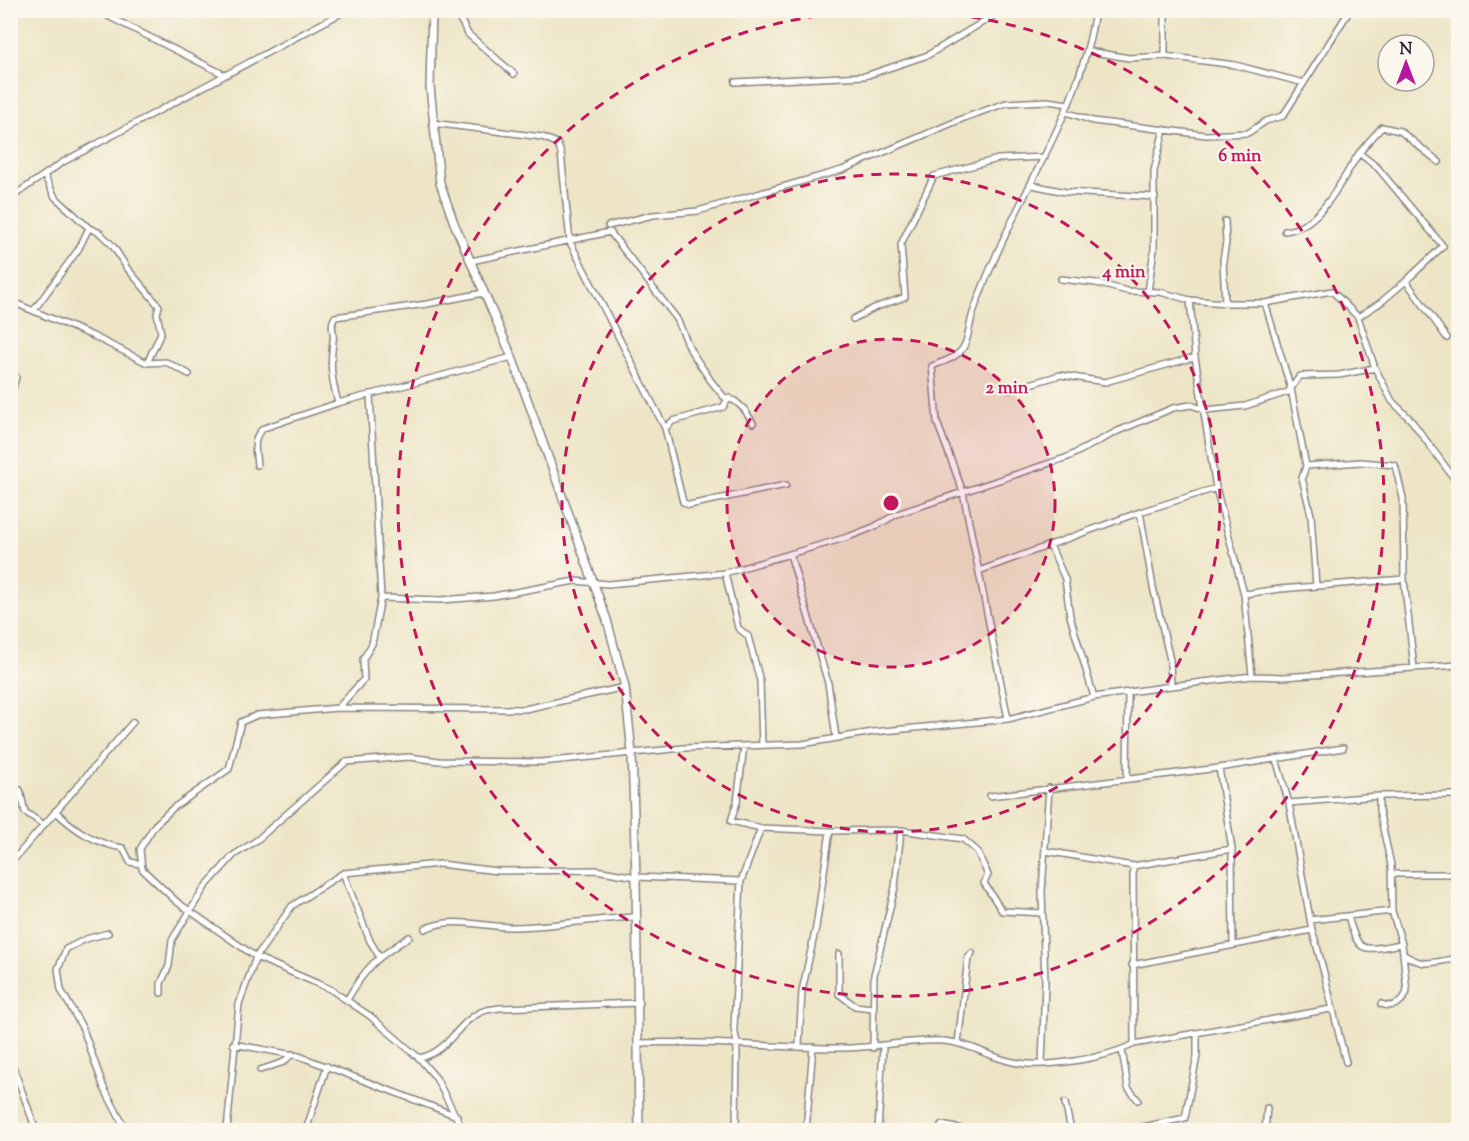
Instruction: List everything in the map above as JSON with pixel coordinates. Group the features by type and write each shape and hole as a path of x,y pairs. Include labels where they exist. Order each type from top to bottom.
{"street":[{"path":"96,10 225,75"},
{"path":"10,201 44,175 347,10"},
{"path":"432,10 429,49 432,123 440,183 454,223 512,357 607,620 625,687 632,753 636,877 639,1131"},
{"path":"455,10 468,34 514,74"},
{"path":"735,82 865,76 928,56 1003,10"},
{"path":"1008,719 963,492 937,422 932,366 954,357 963,348 973,312 1015,212 1032,185 1066,112 1088,51 1095,10"},
{"path":"1164,10 1165,56"},
{"path":"1066,112 1092,121 1206,135 1248,133 1266,121 1283,116 1350,10"},
{"path":"1088,51 1129,58 1165,56 1235,65 1304,83"},
{"path":"608,226 653,215 698,211 842,170 964,118 1006,103 1047,101 1069,104"},
{"path":"432,123 542,137 557,143 561,153 570,242 665,428 686,504 727,499 786,485"},
{"path":"1285,231 1293,230 1312,218 1329,200 1359,153 1382,127 1401,130 1439,162"},
{"path":"1148,292 1154,249 1154,171 1164,129"},
{"path":"1358,316 1380,303 1407,281 1443,246 1377,167 1359,153"},
{"path":"853,319 873,308 905,297 901,244 934,176 998,159 1045,157"},
{"path":"44,175 55,197 89,228 100,233 114,246 127,268 159,306 157,314 162,329 147,363"},
{"path":"1032,185 1066,192 1155,197"},
{"path":"1225,303 1223,260 1227,242 1226,221"},
{"path":"34,310 78,250 89,228"},
{"path":"471,261 610,232 677,319 692,351 726,399 744,409 753,423"},
{"path":"1061,279 1096,283 1127,291 1225,303 1265,303 1332,291 1358,316 1375,368 1392,401 1411,420 1458,481"},
{"path":"1407,281 1447,338"},
{"path":"338,403 329,363 333,342 332,326 335,317 428,304 483,292"},
{"path":"1190,300 1195,357 1206,410 1216,488 1244,594 1252,676"},
{"path":"10,301 147,363 166,362 189,374"},
{"path":"1265,303 1291,389 1306,466 1302,478 1311,515 1316,586"},
{"path":"257,465 255,444 260,431 338,403 512,357"},
{"path":"1010,390 1060,375 1105,382 1195,357"},
{"path":"381,598 441,600 494,596 575,580 628,582 724,573 848,537 874,527 897,514 1068,457 1159,413 1191,405 1206,410 1245,406 1291,389 1300,376 1339,375 1375,368"},
{"path":"10,369 16,377 10,399"},
{"path":"338,708 364,679 363,659 372,644 381,598 370,394"},
{"path":"665,428 673,421 723,407 726,399"},
{"path":"1306,466 1361,462 1395,465 1402,498 1404,579 1414,668"},
{"path":"979,571 1140,512 1216,488"},
{"path":"1140,512 1153,587 1170,660 1171,686"},
{"path":"1050,545 1065,579 1070,616 1094,697"},
{"path":"790,554 828,683 836,737"},
{"path":"724,573 738,628 748,636 760,681 762,745"},
{"path":"1244,594 1404,579"},
{"path":"161,993 161,983 169,966 172,940 205,888 234,855 257,840 346,762 410,757 439,761 515,762 802,744 836,737 1008,719 1094,697 1252,676 1458,665"},
{"path":"463,1131 436,1078 419,1058 330,989 256,957 191,912 145,875 140,864 140,849 155,825 173,808 229,769 242,722 257,715 338,708 525,709 625,687"},
{"path":"1127,777 1128,693"},
{"path":"10,864 133,722"},
{"path":"744,746 737,802 731,821 761,828 830,831 901,830 963,839 977,851 986,868 988,875 984,883 999,909 1010,913 1043,913"},
{"path":"990,796 1127,777 1219,768 1343,748"},
{"path":"1276,759 1289,803 1312,930 1330,986 1331,1010 1346,1062"},
{"path":"1219,768 1232,849 1233,944"},
{"path":"10,788 20,790 25,812 41,823"},
{"path":"1042,1064 1045,983 1043,913 1048,788"},
{"path":"1289,803 1379,796 1458,795"},
{"path":"1379,796 1391,874 1392,911 1403,954 1407,992 1404,999 1394,1006 1382,1004"},
{"path":"55,811 73,828 109,846 123,848 130,862 140,864"},
{"path":"736,1131 738,1043 734,1028 741,881 761,828"},
{"path":"873,1048 874,975 895,887 901,830"},
{"path":"799,1045 802,991 816,927 830,831"},
{"path":"1046,850 1133,866 1232,849"},
{"path":"227,1131 233,1044 239,1004 256,957 292,906 343,873 440,864 507,871 596,870 636,877 741,881"},
{"path":"1133,866 1134,1044"},
{"path":"343,873 370,941 379,956"},
{"path":"1391,874 1458,874"},
{"path":"1310,920 1392,911"},
{"path":"425,929 448,922 518,927 635,916"},
{"path":"1348,916 1359,946 1368,948 1401,944"},
{"path":"1132,965 1188,956 1233,944 1312,930"},
{"path":"108,933 86,939 66,949 58,969 58,980 83,1029 104,1088 126,1131"},
{"path":"347,1000 362,973 379,956 409,938"},
{"path":"958,1043 962,993 968,958 972,953"},
{"path":"839,954 839,994 855,1006 873,1008"},
{"path":"1403,954 1415,962 1432,965 1458,958"},
{"path":"419,1058 433,1055 465,1023 481,1012 500,1008 638,1003"},
{"path":"638,1043 738,1043 873,1048 942,1041 958,1043 1011,1062 1042,1064 1122,1050 1134,1044 1331,1010"},
{"path":"1129,1131 1176,1122 1185,1118 1188,1112 1197,1056 1197,1033"},
{"path":"233,1044 292,1054 457,1116"},
{"path":"806,1131 813,1047"},
{"path":"878,1131 883,1047"},
{"path":"1122,1050 1128,1088 1138,1100"},
{"path":"260,1070 284,1062 292,1054"},
{"path":"10,1058 36,1131"},
{"path":"306,1131 327,1066"},
{"path":"1065,1103 1071,1131"},
{"path":"1265,1131 1267,1108"},
{"path":"1176,1122 1176,1131"},
{"path":"941,1125 967,1131"}]}
